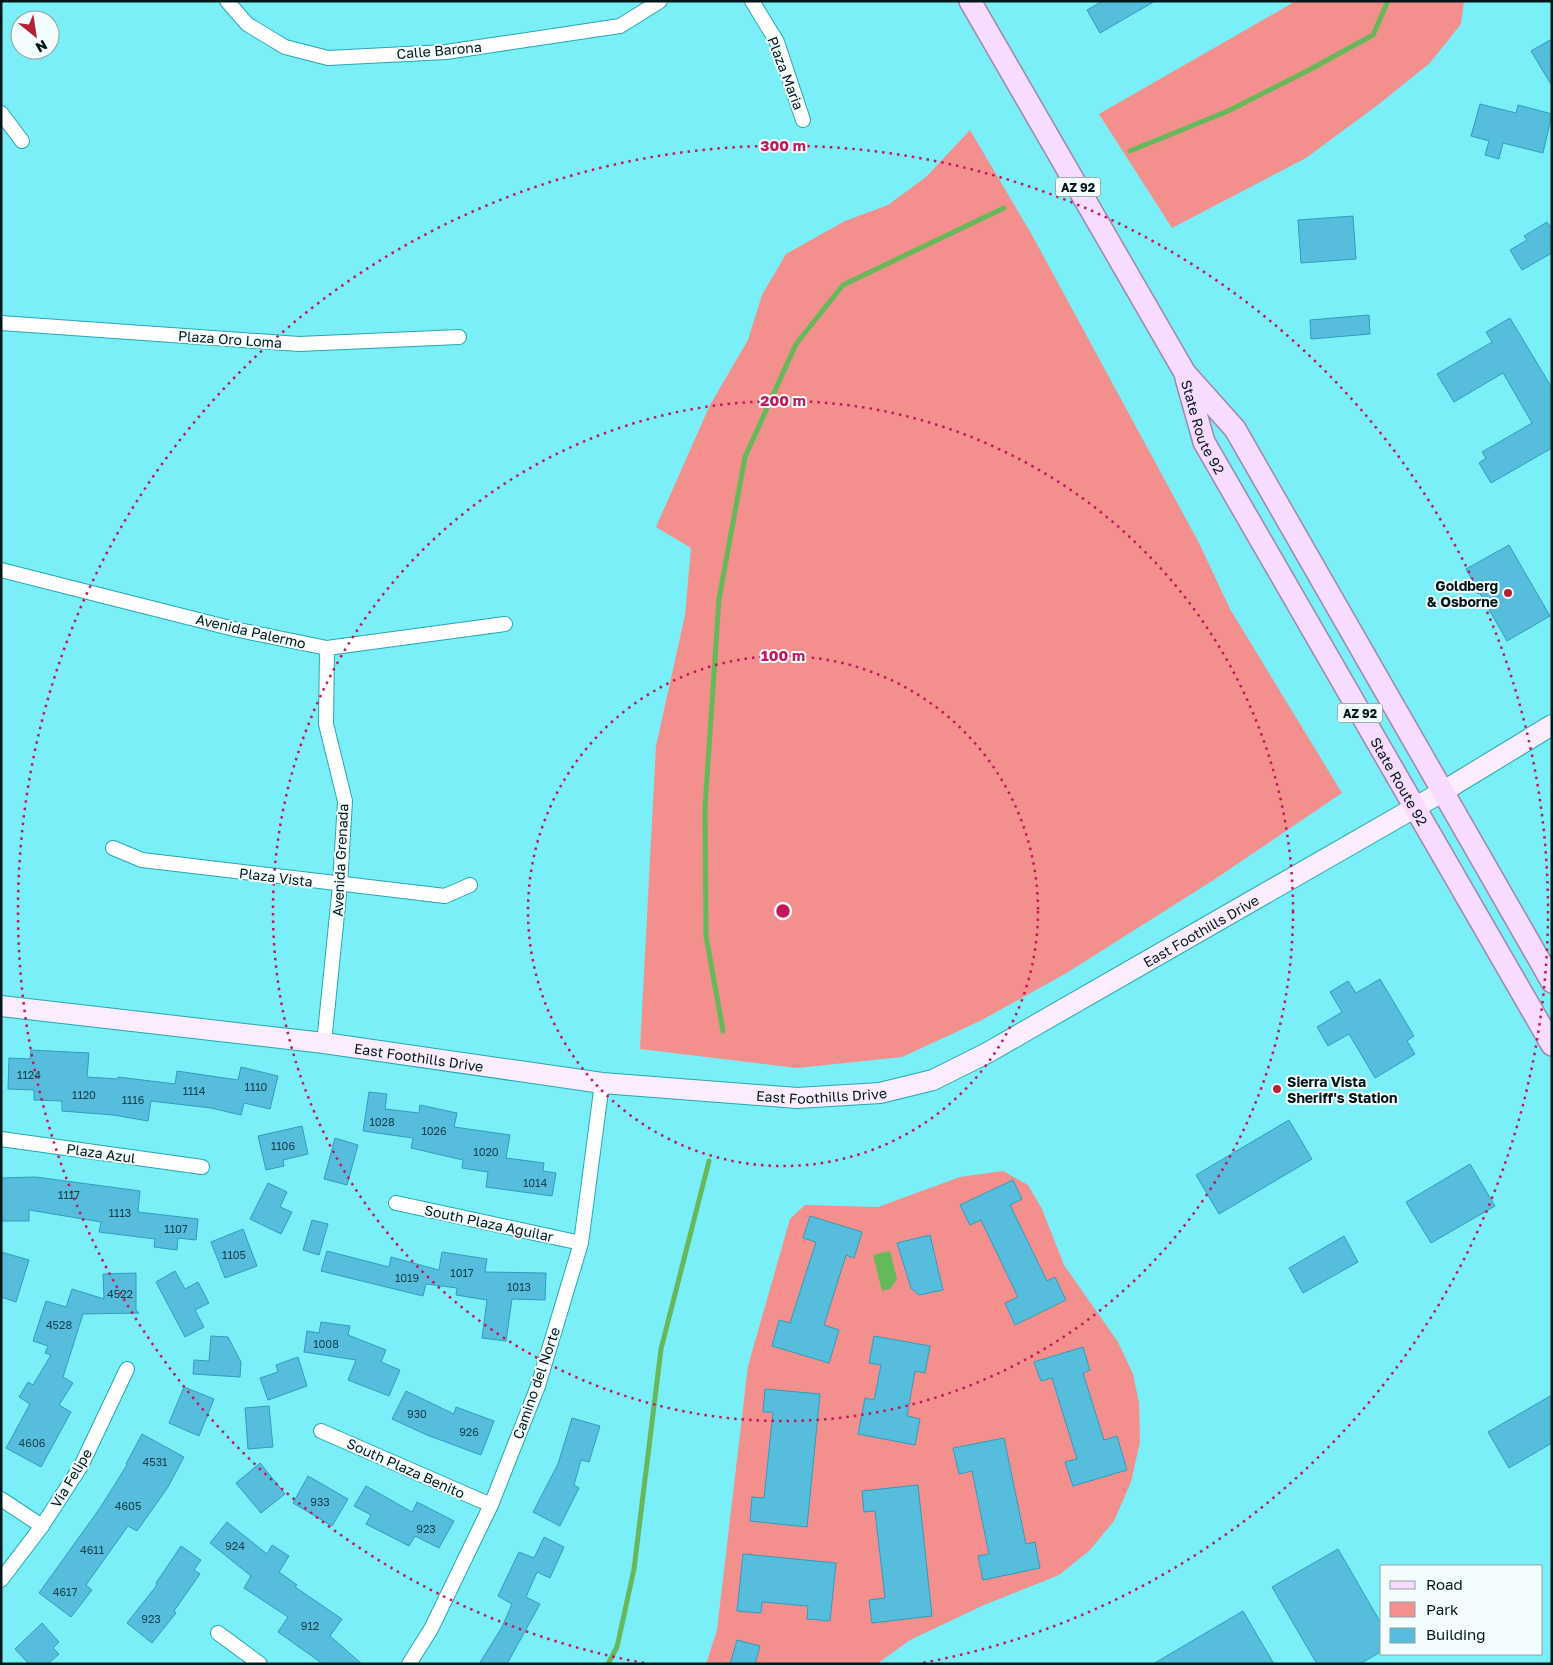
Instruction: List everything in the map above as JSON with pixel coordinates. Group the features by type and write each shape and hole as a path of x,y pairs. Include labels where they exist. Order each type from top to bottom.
{"main road":[{"name":"AZ 92","path":"970,1 1185,373"},
{"name":"State Route 92","path":"1185,373 1235,429 1552,982"},
{"name":"State Route 92","path":"1185,373 1204,442 1552,1045"}],"street":[{"name":"Calle Barona","path":"228,1 247,24 285,47 328,58 446,52 620,26 660,1"},
{"name":"Plaza Maria","path":"752,1 777,42 803,120"},
{"path":"1,113 22,141"},
{"name":"Plaza Oro Loma","path":"1,323 299,344 459,337"},
{"name":"Avenida Palermo","path":"1,570 234,629 327,648 505,624"},
{"name":"Avenida Grenada","path":"324,1043 340,885 345,801 326,724 327,648"},
{"name":"East Foothills Drive","path":"1,1006 324,1043 602,1083 797,1098 880,1093 933,1080 987,1053 1442,792 1552,725"},
{"name":"Plaza Vista","path":"112,848 142,860 444,896 470,885"},
{"name":"Camino del Norte","path":"409,1664 431,1629 491,1505 538,1386 581,1243 602,1083"},
{"name":"Plaza Azul","path":"1,1139 202,1166"},
{"name":"South Plaza Aguilar","path":"396,1203 581,1243"},
{"name":"Via Felipe","path":"1,1580 42,1526 81,1466 127,1369"},
{"name":"South Plaza Benito","path":"321,1431 491,1505"},
{"path":"1,1499 42,1526"},
{"path":"218,1633 260,1664"}],"green space":[{"path":"1296,1 1464,1 1461,24 1430,63 1379,104 1306,158 1172,228 1099,114"},
{"path":"970,130 1032,235 1199,543 1230,609 1342,793 1212,881 1065,974 980,1021 902,1057 797,1068 640,1049 656,746 685,615 691,548 656,527 710,405 748,340 762,295 786,254 845,221 888,205 926,177"},
{"path":"1003,1171 1028,1185 1042,1209 1064,1265 1118,1342 1133,1374 1139,1403 1140,1442 1131,1482 1114,1521 1089,1551 1059,1575 984,1605 910,1640 877,1664 706,1664 717,1630 748,1366 790,1219 805,1205 878,1207 960,1177"}],"shaded area":[{"path":"890,1251 897,1279 890,1289 882,1291 873,1255"}],"building":[{"path":"1103,1 1155,1 1100,33 1087,10"},
{"path":"1552,39 1552,86 1531,51"},
{"path":"1480,104 1516,113 1518,105 1552,114 1543,153 1503,143 1499,159 1485,155 1489,141 1471,136"},
{"path":"1353,216 1356,259 1301,263 1298,220"},
{"path":"1547,222 1552,229 1552,253 1522,270 1510,250 1527,240 1524,236"},
{"path":"1369,315 1370,334 1311,339 1310,320"},
{"path":"1510,318 1552,388 1552,448 1491,483 1479,463 1486,458 1482,452 1532,423 1503,373 1454,402 1437,374 1492,342 1486,332"},
{"name":"Goldberg & Osborne","path":"1509,545 1550,616 1507,641 1466,569"},
{"path":"1380,979 1414,1036 1407,1041 1415,1054 1375,1078 1349,1034 1328,1046 1317,1027 1342,1012 1330,992 1348,981 1356,993"},
{"path":"31,1050 89,1053 87,1077 118,1079 118,1077 175,1084 177,1071 238,1080 241,1067 278,1076 270,1109 244,1103 241,1115 211,1108 151,1101 148,1121 113,1115 62,1111 62,1101 34,1100 34,1090 8,1089 9,1058 30,1059"},
{"path":"369,1092 387,1094 385,1109 419,1113 420,1105 457,1113 454,1127 510,1135 506,1158 544,1163 543,1171 556,1173 552,1196 486,1187 488,1172 462,1168 463,1160 411,1148 413,1138 363,1131"},
{"path":"1289,1120 1312,1159 1219,1214 1196,1175"},
{"path":"302,1126 308,1154 283,1160 284,1166 266,1170 258,1136"},
{"path":"335,1138 358,1145 347,1185 324,1179"},
{"path":"1470,1164 1495,1206 1431,1243 1406,1202"},
{"path":"36,1177 140,1191 138,1212 198,1219 196,1240 178,1238 177,1250 154,1247 155,1239 99,1232 101,1222 29,1210 29,1221 1,1221 1,1178"},
{"path":"1013,1180 1022,1199 1010,1205 1047,1281 1055,1277 1066,1300 1015,1325 1005,1303 1018,1297 981,1220 970,1225 960,1205"},
{"path":"268,1183 287,1192 280,1207 292,1212 281,1234 250,1219"},
{"path":"810,1216 862,1232 854,1258 846,1255 824,1325 839,1330 829,1363 772,1346 779,1320 790,1323 816,1242 803,1238"},
{"path":"312,1220 328,1224 319,1255 303,1250"},
{"path":"243,1229 257,1266 225,1278 211,1242"},
{"path":"930,1235 943,1290 919,1295 911,1288 897,1243"},
{"path":"1344,1236 1358,1262 1303,1293 1289,1268"},
{"path":"327,1251 389,1267 391,1257 439,1270 442,1252 487,1259 485,1272 546,1273 545,1300 512,1299 506,1341 482,1338 487,1300 456,1295 457,1288 426,1284 423,1296 321,1271"},
{"path":"1,1252 29,1260 16,1302 1,1297"},
{"path":"175,1271 185,1289 198,1282 209,1303 195,1310 204,1327 185,1337 156,1282"},
{"path":"136,1273 136,1310 139,1313 83,1314 63,1377 73,1383 59,1405 71,1412 41,1467 6,1448 30,1404 19,1397 28,1382 33,1385 51,1355 45,1353 48,1346 33,1341 46,1301 66,1307 72,1289 104,1299 103,1274"},
{"path":"321,1322 350,1326 348,1335 386,1350 381,1362 400,1370 389,1396 348,1380 356,1360 304,1352 307,1331 319,1333"},
{"path":"211,1336 228,1337 241,1362 240,1377 193,1374 194,1360 209,1361"},
{"path":"874,1336 930,1346 925,1373 915,1371 907,1416 920,1419 915,1445 858,1434 865,1398 874,1400 881,1365 869,1363"},
{"path":"1083,1347 1090,1370 1083,1373 1104,1440 1117,1436 1127,1470 1073,1486 1065,1462 1077,1459 1052,1378 1041,1381 1034,1362"},
{"path":"298,1357 307,1386 268,1400 260,1378 278,1372 276,1365"},
{"path":"184,1387 214,1399 199,1436 169,1423"},
{"path":"765,1389 820,1394 807,1527 750,1521 752,1497 764,1498 773,1412 763,1412"},
{"path":"406,1391 454,1414 456,1407 494,1421 481,1455 427,1435 392,1419"},
{"path":"1552,1395 1552,1443 1509,1468 1488,1432"},
{"path":"269,1406 273,1447 248,1449 245,1408"},
{"path":"572,1418 600,1426 589,1462 581,1460 574,1485 579,1488 560,1526 533,1512 558,1464"},
{"path":"142,1434 184,1457 168,1487 137,1531 128,1526 86,1585 92,1590 71,1617 39,1593 100,1508 127,1465"},
{"path":"1004,1438 1026,1544 1035,1542 1040,1568 983,1580 978,1556 989,1554 972,1471 959,1474 953,1448"},
{"path":"260,1463 285,1494 261,1513 236,1483"},
{"path":"308,1476 348,1499 332,1526 293,1503"},
{"path":"918,1485 932,1616 872,1623 869,1600 885,1598 875,1511 864,1512 862,1491"},
{"path":"366,1486 412,1512 417,1502 454,1521 439,1548 415,1536 409,1546 366,1524 371,1515 354,1506"},
{"path":"227,1522 267,1554 272,1545 289,1556 279,1572 297,1585 295,1587 342,1619 330,1636 362,1664 323,1664 278,1632 288,1617 244,1588 251,1576 210,1543"},
{"path":"544,1537 564,1547 550,1578 537,1572 526,1597 540,1604 507,1664 479,1664 502,1627 512,1604 498,1596 519,1552 534,1558"},
{"path":"181,1546 201,1560 194,1570 200,1574 174,1611 176,1613 152,1643 127,1623 157,1585 156,1583"},
{"path":"1338,1549 1380,1622 1380,1652 1360,1664 1317,1664 1272,1587"},
{"path":"743,1554 836,1563 830,1621 807,1619 808,1606 762,1602 761,1613 737,1611"},
{"path":"1243,1611 1274,1664 1153,1664"},
{"path":"42,1623 59,1642 53,1648 59,1654 48,1664 29,1664 15,1649"},
{"path":"737,1640 760,1646 755,1664 730,1664"}],"waterway":[{"path":"1130,151 1228,111 1373,35 1388,1"},
{"path":"723,1031 706,936 705,807 719,599 745,457 796,344 843,285 1004,208"},
{"path":"608,1664 617,1647 634,1569 661,1349 709,1161"}],"place":[{"name":"Goldberg & Osborne","path":"1508,593"},
{"name":"Sierra Vista Sheriff's Station","path":"1277,1089"}]}
